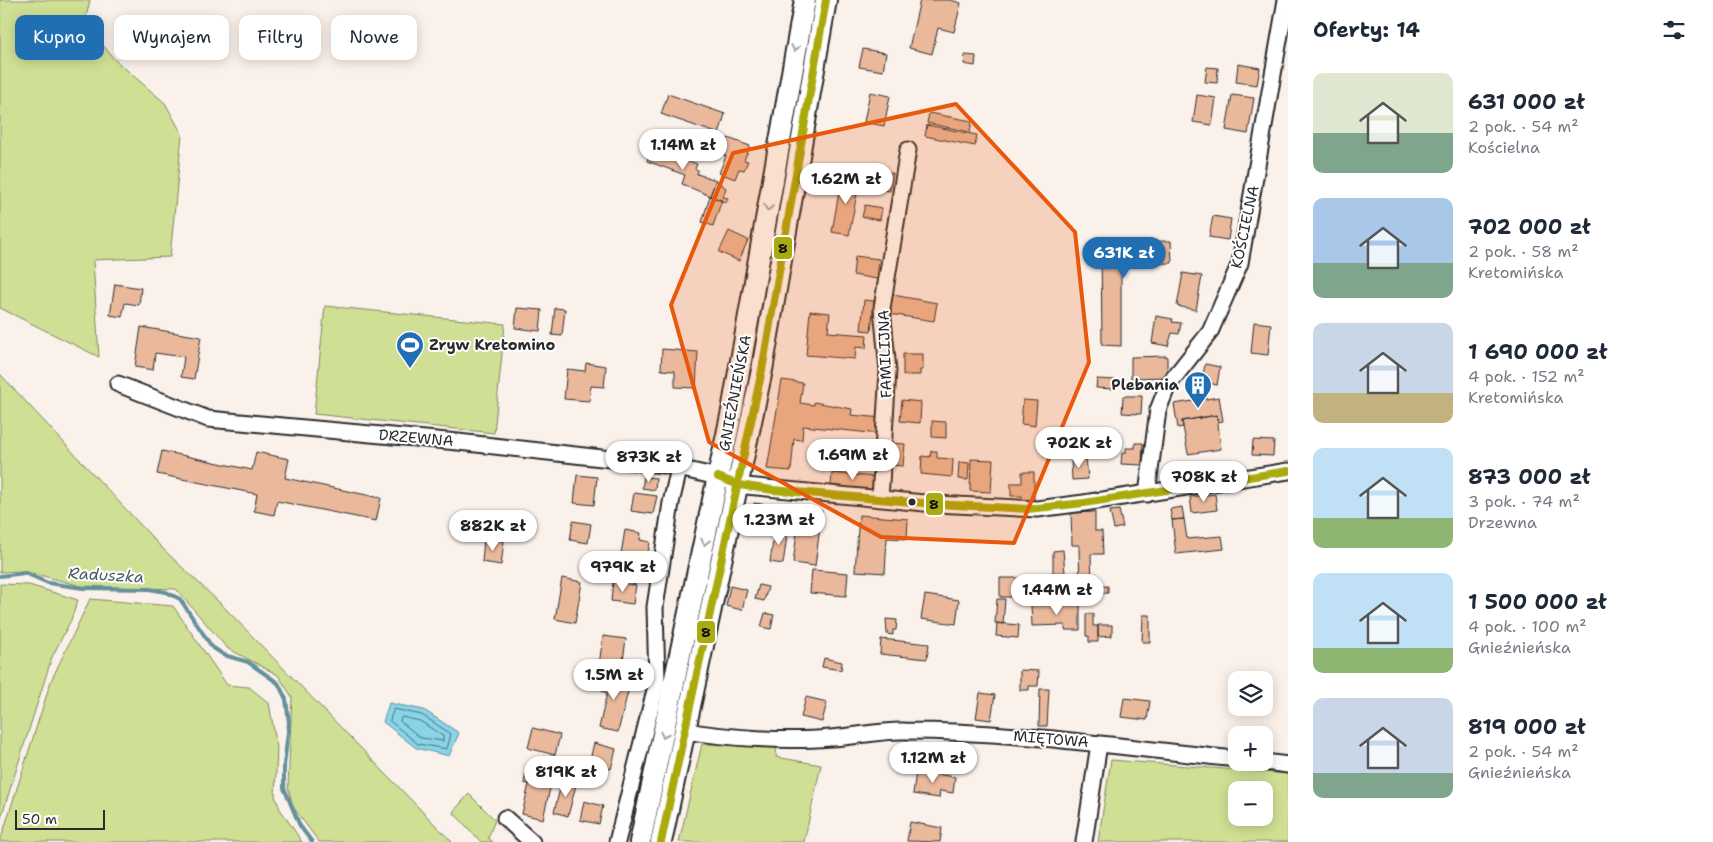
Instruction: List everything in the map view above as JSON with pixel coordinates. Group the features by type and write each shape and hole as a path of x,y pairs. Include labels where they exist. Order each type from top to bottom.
{"main road":[{"name":"GNIEŹNIEŃSKA","path":"640,842 718,477 747,330 805,0"},
{"name":"GNIEŹNIEŃSKA","path":"662,842 739,485 770,327 826,0"}],"street":[{"name":"KOŚCIELNA","path":"1147,494 1158,410 1168,385 1210,332 1240,263 1286,0"},
{"name":"FAMILIJNA","path":"880,499 888,371 882,308 908,150"},
{"name":"DRZEWNA","path":"118,384 208,419 458,442 665,465 718,477 739,485 880,499 1037,509 1147,494 1288,471"},
{"path":"617,842 657,682 655,607 668,516 679,469"},
{"name":"MIĘTOWA","path":"686,731 735,736 828,739 903,730 1042,737 1228,758"},
{"path":"1084,842 1099,744"},
{"path":"1273,763 1288,764"},
{"path":"505,818 532,842"}],"highlighted area":[{"path":"956,104 1075,232 1089,362 1014,543 881,537 709,442 671,305 733,153"}],"green space":[{"path":"0,0 90,0 87,15 15,15 15,60 104,60 104,46 114,60 165,103 182,134 170,257 93,260 99,357 0,308"},
{"name":"Zryw Kretomino","path":"325,306 505,324 494,433 314,414"},
{"path":"0,374 162,548 221,604 452,842 319,842 293,807 288,787 292,697 278,675 227,648 176,589 81,586 24,571 0,572"},
{"path":"0,584 29,585 78,600 71,620 52,657 0,821"},
{"path":"90,599 173,606 227,685 249,687 269,703 277,748 275,796 280,809 302,842 0,842 51,681"},
{"path":"702,744 777,745 776,757 821,765 804,842 679,842"},
{"path":"1111,760 1228,769 1228,771 1288,774 1288,842 1098,842"},
{"path":"469,794 495,820 488,838 493,842 481,842 453,812"}],"water":[{"path":"389,703 424,710 459,733 449,756 416,748 383,722"}],"building":[{"path":"920,0 950,0 961,3 954,32 938,28 932,54 909,48"},
{"path":"863,49 886,53 883,71 859,67"},
{"path":"965,55 976,56 975,66 964,64"},
{"path":"1238,64 1260,68 1257,85 1236,82"},
{"path":"1207,67 1218,68 1217,83 1205,82"},
{"path":"870,92 890,96 884,126 864,122"},
{"path":"668,94 725,114 719,134 661,114"},
{"path":"1197,95 1216,98 1212,125 1193,122"},
{"path":"1232,95 1254,98 1248,134 1226,130"},
{"path":"929,113 972,121 970,132 927,123"},
{"path":"927,125 977,135 975,146 925,136"},
{"path":"728,138 750,146 744,160 748,161 744,170 739,169 735,179 719,173 726,156 722,154"},
{"path":"652,148 697,164 695,169 698,170 697,174 716,180 710,196 682,184 685,175 647,161"},
{"path":"870,169 893,173 890,191 866,187"},
{"path":"842,175 860,178 849,235 832,232"},
{"path":"716,180 726,188 723,197 728,198 726,203 710,196"},
{"path":"710,196 722,200 713,226 702,222"},
{"path":"865,205 882,208 880,220 862,217"},
{"path":"1213,216 1231,219 1228,240 1209,237"},
{"path":"729,231 748,240 739,261 719,252"},
{"path":"1171,241 1172,263 1121,264 1121,346 1102,345 1101,242"},
{"path":"855,256 879,259 877,279 853,275"},
{"path":"1183,273 1202,276 1196,310 1177,306"},
{"path":"115,284 141,288 139,305 125,303 122,317 110,315"},
{"path":"893,295 937,303 934,321 889,314"},
{"path":"864,300 874,301 871,331 861,330"},
{"path":"517,308 542,310 540,331 515,328"},
{"path":"555,308 565,309 562,336 552,335"},
{"path":"810,311 830,313 828,332 867,335 866,348 856,347 855,359 806,355"},
{"path":"1156,316 1173,319 1172,322 1181,323 1179,334 1172,333 1168,346 1152,343"},
{"path":"1254,322 1271,324 1268,355 1251,353"},
{"path":"141,327 201,337 194,379 181,377 184,357 155,353 153,370 135,367"},
{"path":"662,349 698,352 696,388 675,387 675,371 661,370"},
{"path":"903,354 923,354 923,370 920,370 920,375 903,375"},
{"path":"1167,356 1167,377 1131,378 1131,357"},
{"path":"586,363 606,366 604,387 591,386 589,401 564,399 567,369 585,371"},
{"path":"1205,364 1220,367 1217,385 1209,383 1209,387 1201,386"},
{"path":"1097,379 1115,380 1115,389 1096,388"},
{"path":"782,380 803,383 800,403 814,405 814,402 852,409 851,415 882,418 880,434 803,426 802,440 794,439 791,471 767,469"},
{"path":"1123,396 1142,396 1141,414 1122,413"},
{"name":"Plebania","path":"1219,397 1223,421 1218,422 1217,415 1182,421 1183,427 1178,428 1174,404"},
{"path":"902,400 921,402 920,423 900,421"},
{"path":"1023,400 1037,401 1035,426 1021,424"},
{"path":"1217,415 1221,449 1188,454 1182,421"},
{"path":"932,421 946,422 946,438 932,437"},
{"path":"1253,440 1274,441 1273,456 1252,455"},
{"path":"891,443 905,444 903,466 889,465"},
{"path":"1135,443 1143,443 1142,465 1121,464 1122,453 1126,453 1126,448 1135,448"},
{"path":"162,451 252,470 256,452 289,459 285,478 381,498 376,521 277,501 274,515 254,511 257,494 157,474"},
{"path":"931,451 937,451 937,458 953,459 952,477 921,474 922,456 930,457"},
{"path":"1086,457 1088,479 1072,480 1071,458"},
{"path":"971,459 993,460 991,492 970,491"},
{"path":"959,462 969,463 968,480 958,479"},
{"path":"1022,472 1034,472 1034,500 1022,500 1022,496 1011,496 1011,483 1022,483"},
{"path":"832,473 876,477 874,490 831,486"},
{"path":"577,475 597,477 594,505 574,503"},
{"path":"644,477 656,478 655,490 642,488"},
{"path":"634,493 657,496 653,514 631,511"},
{"path":"1215,494 1217,510 1192,513 1190,497"},
{"path":"754,503 775,506 772,528 752,525"},
{"path":"1182,507 1184,519 1172,520 1170,509"},
{"path":"800,508 822,511 815,566 793,563"},
{"path":"1119,510 1123,527 1114,529 1110,511"},
{"path":"1095,512 1095,531 1102,531 1103,554 1091,554 1092,587 1108,586 1108,593 1080,594 1079,545 1072,545 1071,513"},
{"path":"859,515 908,519 907,539 887,538 885,573 855,571"},
{"path":"1184,519 1187,539 1222,536 1224,549 1176,554 1172,520"},
{"path":"573,521 591,524 588,543 570,540"},
{"path":"775,528 788,529 783,564 770,562"},
{"path":"625,530 641,533 640,540 650,542 647,558 621,554"},
{"path":"484,539 504,541 501,565 482,562"},
{"path":"1063,550 1065,573 1053,573 1053,551"},
{"path":"812,570 848,573 846,596 810,593"},
{"path":"562,578 582,582 575,623 555,619"},
{"path":"1000,578 1028,578 1028,597 1000,597"},
{"path":"613,582 636,585 633,604 611,601"},
{"path":"759,585 768,587 764,601 755,599"},
{"path":"730,586 747,590 742,610 726,606"},
{"path":"925,595 959,600 956,624 921,619"},
{"path":"997,599 1005,599 1003,624 995,623"},
{"path":"1031,605 1080,605 1080,630 1065,630 1065,625 1032,626"},
{"path":"765,613 774,615 771,629 761,627"},
{"path":"1086,614 1093,614 1093,626 1098,626 1098,642 1089,642 1089,636 1086,636"},
{"path":"1143,615 1150,615 1150,642 1142,642"},
{"path":"886,619 897,620 896,630 893,630 893,635 887,634"},
{"path":"997,623 1019,625 1018,638 996,636"},
{"path":"1098,625 1112,625 1112,636 1098,637"},
{"path":"603,636 626,639 622,668 599,665"},
{"path":"881,639 929,644 927,659 880,654"},
{"path":"824,658 842,662 841,670 822,667"},
{"path":"1020,670 1039,671 1038,686 1029,686 1029,690 1020,690"},
{"path":"607,673 631,679 618,732 599,728 607,693 602,691"},
{"path":"1040,689 1049,689 1047,726 1039,726"},
{"path":"980,693 995,695 991,720 976,718"},
{"path":"806,697 827,702 822,722 801,717"},
{"path":"1124,698 1150,701 1147,720 1121,717"},
{"path":"533,728 560,735 555,755 528,748"},
{"path":"594,743 616,749 611,769 589,764"},
{"path":"527,769 553,775 543,819 522,814 529,784 524,783"},
{"path":"916,771 955,777 953,793 940,791 939,798 913,794"},
{"path":"567,779 577,781 568,816 554,812 561,785 566,786"},
{"path":"584,801 603,806 599,824 580,820"},
{"path":"910,822 942,828 940,842 907,841"}],"waterway":[{"name":"Raduszka","path":"0,576 25,573 48,583 83,588 149,589 166,592 180,599 212,647 224,655 248,662 278,683 286,699 289,723 284,766 284,788 300,826 312,842"}],"transit line":[{"name":"8","path":"661,842 762,370 826,0"},
{"name":"8","path":"718,477 739,485 773,490 935,504 1028,509 1084,503 1288,471"}],"place":[{"name":"Zryw Kretomino","path":"410,369"},
{"name":"Plebania","path":"1198,409"}]}
